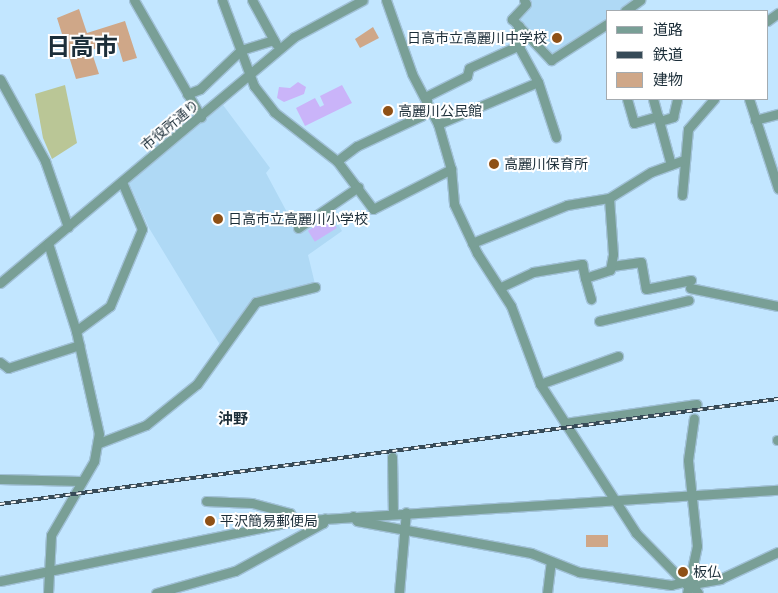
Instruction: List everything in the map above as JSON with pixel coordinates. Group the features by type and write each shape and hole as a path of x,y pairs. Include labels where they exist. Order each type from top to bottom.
{"street":[{"path":"134,0 201,117"},
{"path":"222,0 250,77 274,112 337,161 358,187 372,209 451,169"},
{"path":"252,0 279,49"},
{"name":"市役所通り","path":"0,282 250,77 279,49 302,32 364,0"},
{"path":"386,0 412,74 438,124 451,169 454,204 472,242 501,287 524,338 540,384 636,533 687,586 698,593"},
{"path":"524,0 526,4 512,18 551,60 606,25"},
{"path":"626,10 640,0"},
{"path":"519,26 514,38 520,45 538,82 556,137"},
{"path":"187,94 200,89 241,50 274,40"},
{"path":"337,161 357,146 421,116 426,98 467,76 470,68 520,45"},
{"path":"0,80 45,161 68,227"},
{"path":"438,124 538,82"},
{"path":"627,100 634,123 673,117 677,100"},
{"path":"653,100 671,165"},
{"path":"682,195 682,161 688,129 713,100"},
{"path":"749,100 778,188"},
{"path":"755,120 778,114"},
{"path":"472,242 567,205 609,198 682,161"},
{"path":"76,332 110,306 142,229 122,182"},
{"path":"298,228 358,187"},
{"path":"585,278 610,270 612,266 609,198"},
{"path":"48,244 76,332 99,443 94,461 51,535 48,593"},
{"path":"612,266 640,262 646,289 690,284 778,306"},
{"path":"501,287 533,272 582,264 591,299"},
{"path":"99,443 146,425 198,384 256,302 315,287"},
{"path":"599,321 689,300"},
{"path":"0,362 8,368 79,345"},
{"path":"540,384 618,356"},
{"path":"565,423 697,404"},
{"path":"687,586 697,546 688,460 694,418"},
{"path":"392,457 393,513"},
{"path":"0,479 81,482"},
{"path":"0,581 294,521 406,512 778,490"},
{"path":"206,501 252,503 294,515 294,521"},
{"path":"399,593 406,512"},
{"path":"353,516 357,522 531,553 579,572 671,585 687,586 720,579 778,552"},
{"path":"156,593 235,571 324,523 325,518"},
{"path":"547,593 551,562"}],"shaded area":[{"name":"日高市立高麗川中学校","path":"527,0 635,0 620,10 606,10 606,21 554,57 516,20"},
{"path":"298,82 306,87 304,94 284,102 277,98 279,87 290,88"},
{"path":"342,85 352,103 305,126 296,108 315,98 320,107 324,105 320,96"},
{"name":"日高市立高麗川小学校","path":"223,105 270,168 266,173 296,229 329,209 342,231 308,255 315,284 255,301 222,348 149,228 129,183"},
{"path":"330,217 337,228 315,242 308,231"}],"green space":[{"path":"65,85 77,143 52,159 43,138 35,94"}],"building":[{"path":"79,9 87,33 125,21 137,58 123,62 117,42 91,50 99,74 76,79 57,18"},
{"path":"373,27 379,38 360,48 355,39"},
{"path":"586,535 608,535 608,547 586,547"}],"railway":[{"path":"0,504 778,399"}],"place":[{"name":"日高市立高麗川中学校","path":"557,38"},
{"name":"高麗川公民館","path":"388,111"},
{"name":"高麗川保育所","path":"494,164"},
{"name":"日高市立高麗川小学校","path":"218,219"},
{"name":"平沢簡易郵便局","path":"210,521"},
{"name":"板仏","path":"683,572"}],"district":[{"name":"日高市","path":"82,47"},
{"name":"沖野","path":"233,419"}]}
